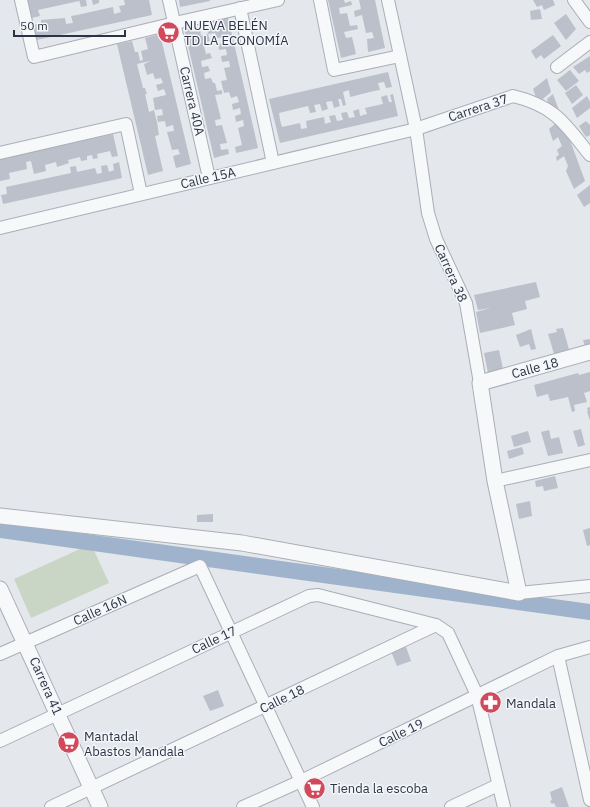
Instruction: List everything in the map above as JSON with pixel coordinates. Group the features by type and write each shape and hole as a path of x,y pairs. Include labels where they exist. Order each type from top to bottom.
{"street":[{"path":"21,0 34,57 174,22 278,0"},
{"name":"Carrera 40A","path":"169,0 209,178"},
{"path":"320,0 334,70 400,56"},
{"name":"Carrera 38","path":"388,0 416,129 428,213 436,239 466,302 495,482 519,593"},
{"path":"574,0 590,22"},
{"path":"240,8 273,163"},
{"path":"557,67 590,42"},
{"name":"Carrera 37","path":"416,129 513,96 529,100 560,118 590,155"},
{"path":"0,153 126,124 141,194"},
{"name":"Calle 15A","path":"0,228 416,129"},
{"name":"Calle 18","path":"480,383 590,352"},
{"path":"495,482 590,460"},
{"path":"0,516 242,543 519,593 590,586"},
{"name":"Calle 16N","path":"0,654 200,566 231,632"},
{"name":"Carrera 41","path":"0,588 26,642 100,807"},
{"name":"Calle 17","path":"0,741 309,596 318,595 436,625"},
{"path":"436,625 448,633 477,696 504,807"},
{"name":"Calle 18","path":"51,807 266,707 436,625"},
{"path":"231,632 313,807"},
{"path":"590,647 558,656 590,800"},
{"name":"Calle 19","path":"243,807 301,781 558,656"},
{"path":"451,807 498,785"}],"green space":[{"path":"91,544 109,583 31,618 14,579"}],"building":[{"path":"24,0 79,1 38,10 40,16 28,19"},
{"path":"79,0 86,0 87,6 81,7"},
{"path":"92,0 99,0 99,3 93,5"},
{"path":"124,0 149,0 152,15 32,41 29,26 41,23 41,20 65,18 66,24 73,23 71,16 113,7 114,14 121,12 119,6 125,5"},
{"path":"179,0 210,0 210,1 180,7"},
{"path":"328,0 344,0 345,3 351,1 352,5 339,8 340,14 347,13 350,26 357,25 358,29 344,32 346,38 352,37 356,54 341,58"},
{"path":"359,0 375,0 385,48 368,52 367,39 374,38 372,32 366,33 362,15 355,17 354,11 361,9"},
{"path":"533,0 553,0 555,5 544,10 542,5 537,7"},
{"path":"540,9 542,19 531,20 530,11"},
{"path":"566,14 576,29 566,40 554,23"},
{"path":"228,17 258,148 236,153 235,147 242,145 238,128 244,126 243,120 236,122 235,116 241,114 240,108 233,110 232,104 239,102 237,96 231,98 229,92 224,93 221,81 227,80 224,68 230,67 229,61 222,62 221,56 227,55 226,49 219,50 218,44 225,43 223,37 217,38 215,33 208,34 207,28 211,27 209,22"},
{"path":"192,25 193,32 200,30 201,36 208,34 210,41 203,42 206,54 210,53 212,58 201,61 202,67 208,66 210,71 204,73 205,79 211,78 213,83 215,83 217,91 222,90 222,94 215,95 221,119 215,120 216,126 222,125 227,143 220,144 221,150 228,149 229,154 214,158 184,28"},
{"path":"160,34 191,164 176,168 173,156 180,154 178,149 172,150 167,132 174,131 173,125 166,127 165,121 158,122 157,116 163,115 162,109 155,110 153,98 166,95 164,89 158,91 156,85 163,83 161,78 155,79 153,73 147,75 144,64 150,61 137,64 143,88 145,88 147,94 145,94 149,112 154,110 157,122 159,135 155,136 163,171 148,175 117,44 132,41 135,52 138,52 140,61 143,60 141,51 148,49 145,38"},
{"path":"553,35 561,46 544,59 541,55 536,59 531,51"},
{"path":"590,56 590,71 587,73 585,70 579,74 573,67"},
{"path":"570,70 579,81 566,91 557,80"},
{"path":"388,72 392,87 386,88 384,82 378,83 380,90 350,97 349,90 343,92 346,105 343,106 341,99 338,99 340,106 334,108 332,101 326,102 328,109 322,111 320,104 314,105 316,112 310,113 308,106 279,113 280,120 282,127 300,123 301,129 307,128 306,121 324,117 325,124 331,122 329,116 335,115 337,121 343,120 341,113 347,112 349,118 355,117 353,111 359,109 360,116 367,114 365,108 383,104 381,97 387,95 389,102 392,102 390,95 393,94 398,116 280,143 269,99"},
{"path":"547,78 551,92 538,103 533,89"},
{"path":"576,85 583,95 572,104 565,93"},
{"path":"553,94 585,181 574,189 566,171 568,166 564,156 557,161 556,157 559,155 557,150 562,146 558,137 553,141 549,129 555,124 547,99"},
{"path":"587,96 590,102 590,108 577,118 572,108"},
{"path":"586,121 590,125 590,135 586,137 579,126"},
{"path":"113,134 118,156 112,157 110,151 97,154 98,158 93,159 92,155 87,156 87,160 81,161 80,157 68,160 69,163 57,167 56,162 45,165 46,171 34,174 31,161 26,162 27,169 9,173 10,179 0,181 0,159"},
{"path":"119,162 122,178 3,204 1,195 7,194 6,187 71,173 70,167 76,166 77,172 95,168 97,174 102,173 101,166 107,165 109,172 114,170 113,164"},
{"path":"590,185 590,203 584,207 577,195"},
{"path":"536,282 540,297 525,301 527,309 512,313 515,325 480,333 476,312 490,308 478,310 474,295"},
{"path":"563,328 570,353 555,357 548,334 557,332 556,329"},
{"path":"531,329 536,349 531,350 529,344 520,347 516,335"},
{"path":"590,339 590,349 586,350 583,340"},
{"path":"499,350 503,369 488,373 484,353"},
{"path":"590,372 590,391 584,393 587,402 574,405 575,411 572,412 568,397 550,401 548,394 537,397 534,385 578,373 579,375"},
{"path":"590,407 590,421 587,408"},
{"path":"581,429 585,445 578,447 573,431"},
{"path":"549,430 551,439 559,437 563,453 548,456 541,432"},
{"path":"528,431 531,442 514,447 511,436"},
{"path":"522,447 524,454 509,459 507,451"},
{"path":"555,476 558,488 544,491 543,486 536,487 535,481"},
{"path":"530,501 532,516 519,519 516,504"},
{"path":"213,514 213,522 197,522 197,515"},
{"path":"590,528 590,545 587,546 583,530"},
{"path":"405,644 411,661 397,666 390,649"},
{"path":"218,690 224,706 210,711 203,696"},
{"path":"562,787 569,807 556,807 554,803 552,804 550,801 552,800 550,792"}],"waterway":[{"path":"0,530 590,612"}],"place":[{"name":"NUEVA BELÉN TD LA ECONOMÍA","path":"169,32"},
{"name":"Mandala","path":"491,703"},
{"name":"Mantadal Abastos Mandala","path":"69,743"},
{"name":"Tienda la escoba","path":"315,788"}]}
